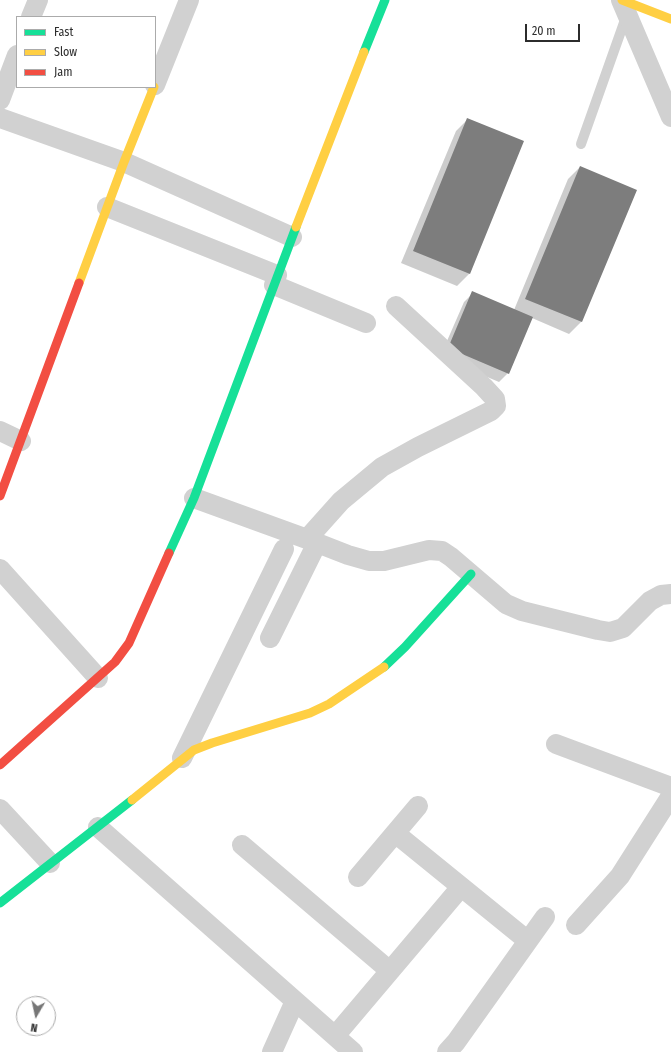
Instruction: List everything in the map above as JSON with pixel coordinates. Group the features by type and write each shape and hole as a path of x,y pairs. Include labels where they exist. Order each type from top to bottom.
{"street":[{"path":"31,16 38,0"},
{"path":"156,81 189,0"},
{"path":"0,765 98,678 114,662 129,643 194,498 275,280 385,0"},
{"path":"623,5 671,19"},
{"path":"623,5 671,117"},
{"path":"0,100 16,58"},
{"path":"0,496 107,207 153,88"},
{"path":"0,118 124,162 292,237"},
{"path":"107,207 275,280 366,324"},
{"path":"270,638 312,541 341,502 382,467 418,447 491,412 496,406 495,399 484,387 396,306"},
{"path":"0,431 21,441"},
{"path":"194,498 312,541 348,556 368,561 384,560 429,550 442,551 506,604 522,610 598,630 610,632 623,628 661,594 671,594"},
{"path":"182,758 284,549"},
{"path":"0,569 98,678"},
{"path":"0,903 194,750 212,742 310,714 329,704 384,667 471,574"},
{"path":"556,744 671,787"},
{"path":"576,925 620,876 671,796"},
{"path":"358,878 418,806"},
{"path":"0,809 50,863"},
{"path":"98,827 353,1052"},
{"path":"395,833 528,941"},
{"path":"242,845 390,971"},
{"path":"335,1036 461,887"},
{"path":"447,1052 456,1042 545,917"},
{"path":"272,1052 296,1001"}],"lane":[{"path":"581,144 623,5"}],"building":[{"path":"467,118 524,141 470,274 413,251"},
{"path":"580,166 637,190 582,322 525,299"},
{"path":"472,291 533,317 509,374 448,348"}],"traffic: fast":[{"path":"364,52 385,0"},
{"path":"169,553 194,498 296,227"},
{"path":"384,667 405,647 471,574"},
{"path":"0,903 132,800"}],"traffic: slow":[{"path":"622,0 671,19"},
{"path":"296,227 364,52"},
{"path":"79,283 124,162 154,88"},
{"path":"132,800 194,750 310,713 329,704 384,667"}],"traffic: jam":[{"path":"0,496 79,283"},
{"path":"0,765 115,662 129,643 169,553"}]}
